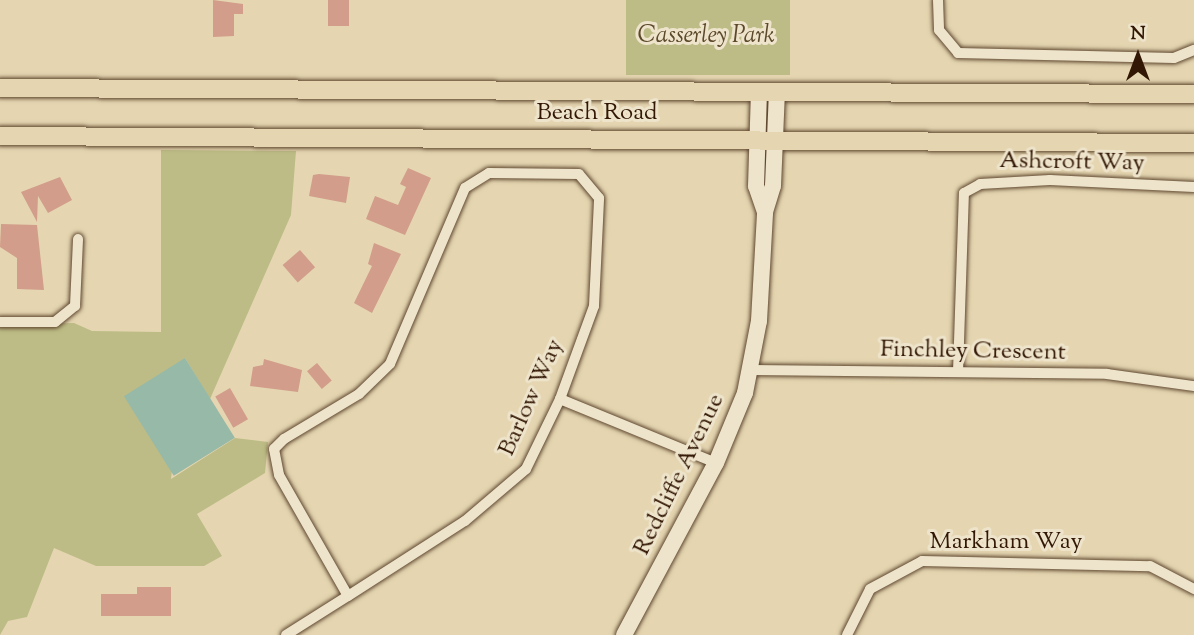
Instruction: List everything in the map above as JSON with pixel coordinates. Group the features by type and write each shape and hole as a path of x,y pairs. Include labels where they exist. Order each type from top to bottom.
{"main road":[{"name":"Beach Road","path":"0,88 1194,94"},
{"name":"Beach Road","path":"0,136 1194,143"}],"street":[{"path":"938,0 939,30 958,54 1174,58 1194,50"},
{"name":"Redcliffe Avenue","path":"759,91 756,186 765,212"},
{"name":"Redcliffe Avenue","path":"628,632 716,463 751,370 765,212 773,186 778,91"},
{"name":"Barlow Way","path":"286,635 348,596 465,521 526,469 560,399 594,306 599,198 592,185 579,174 489,173 465,188 390,364 359,394 284,439 274,449 279,475 348,596"},
{"name":"Ashcroft Way","path":"958,372 964,193 980,184 1050,180 1194,187"},
{"path":"0,321 55,321 75,306 78,239"},
{"name":"Finchley Crescent","path":"751,370 1107,374 1194,386"},
{"path":"560,399 716,463"},
{"name":"Markham Way","path":"847,635 870,589 922,562 1150,566 1194,589"}],"green space":[{"name":"Casserley Park","path":"626,0 790,0 790,75 626,75"},
{"path":"161,150 296,151 291,215 210,399 185,358 171,479 235,438 268,442 265,473 197,514 222,556 204,566 96,566 54,548 27,617 8,621 0,635 0,325 74,323 92,331 161,332"}],"shaded area":[{"path":"185,358 235,438 174,476 124,396"}],"building":[{"path":"213,0 243,4 243,14 234,14 234,36 213,37"},
{"path":"328,0 349,0 349,26 328,26"},
{"path":"408,168 431,178 405,235 366,219 375,196 398,205 406,187 400,184"},
{"path":"313,175 350,177 346,203 309,196"},
{"path":"60,177 72,200 48,213 38,196 37,222 21,192"},
{"path":"1,224 37,225 44,290 17,289 17,258 0,247"},
{"path":"374,243 401,254 372,313 354,303 372,266 368,264"},
{"path":"300,250 315,267 298,282 283,265"},
{"path":"264,359 302,370 298,392 250,386 253,367 263,365"},
{"path":"317,363 332,381 322,389 307,371"},
{"path":"230,388 248,419 233,428 215,396"},
{"path":"137,587 171,587 171,616 101,616 101,594 137,594"}]}
